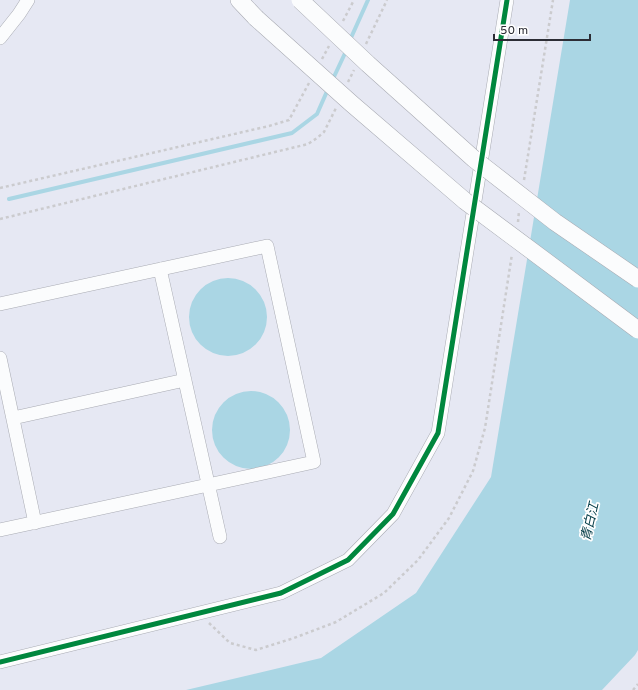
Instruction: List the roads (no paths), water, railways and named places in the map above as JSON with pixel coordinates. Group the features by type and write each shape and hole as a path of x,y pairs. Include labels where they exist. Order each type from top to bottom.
{"main road":[{"path":"239,0 256,18 352,104 465,201 638,330"},
{"path":"300,0 368,64 474,159 555,222 638,279"}],"street":[{"path":"0,38 20,14 28,0"},
{"path":"0,662 281,593 348,560 393,514 438,433 507,0"},
{"path":"0,304 267,246 314,462 0,530"},
{"path":"160,269 220,537"},
{"path":"0,358 35,522"},
{"path":"13,418 185,380"}],"water":[{"name":"青白江","path":"570,0 638,0 638,650 602,690 186,690 321,658 416,593 491,477"},
{"path":"228,278 243,281 256,289 264,302 267,317 264,332 256,345 243,353 228,356 213,353 200,345 192,332 189,317 192,302 200,289 213,281"},
{"path":"251,391 266,394 279,402 287,415 290,430 287,445 279,458 266,466 251,469 236,466 223,458 215,445 212,430 215,415 223,402 236,394"}],"waterway":[{"path":"350,40 368,0"},
{"path":"332,81 347,49"},
{"path":"9,199 292,133 317,114 328,89"}]}
